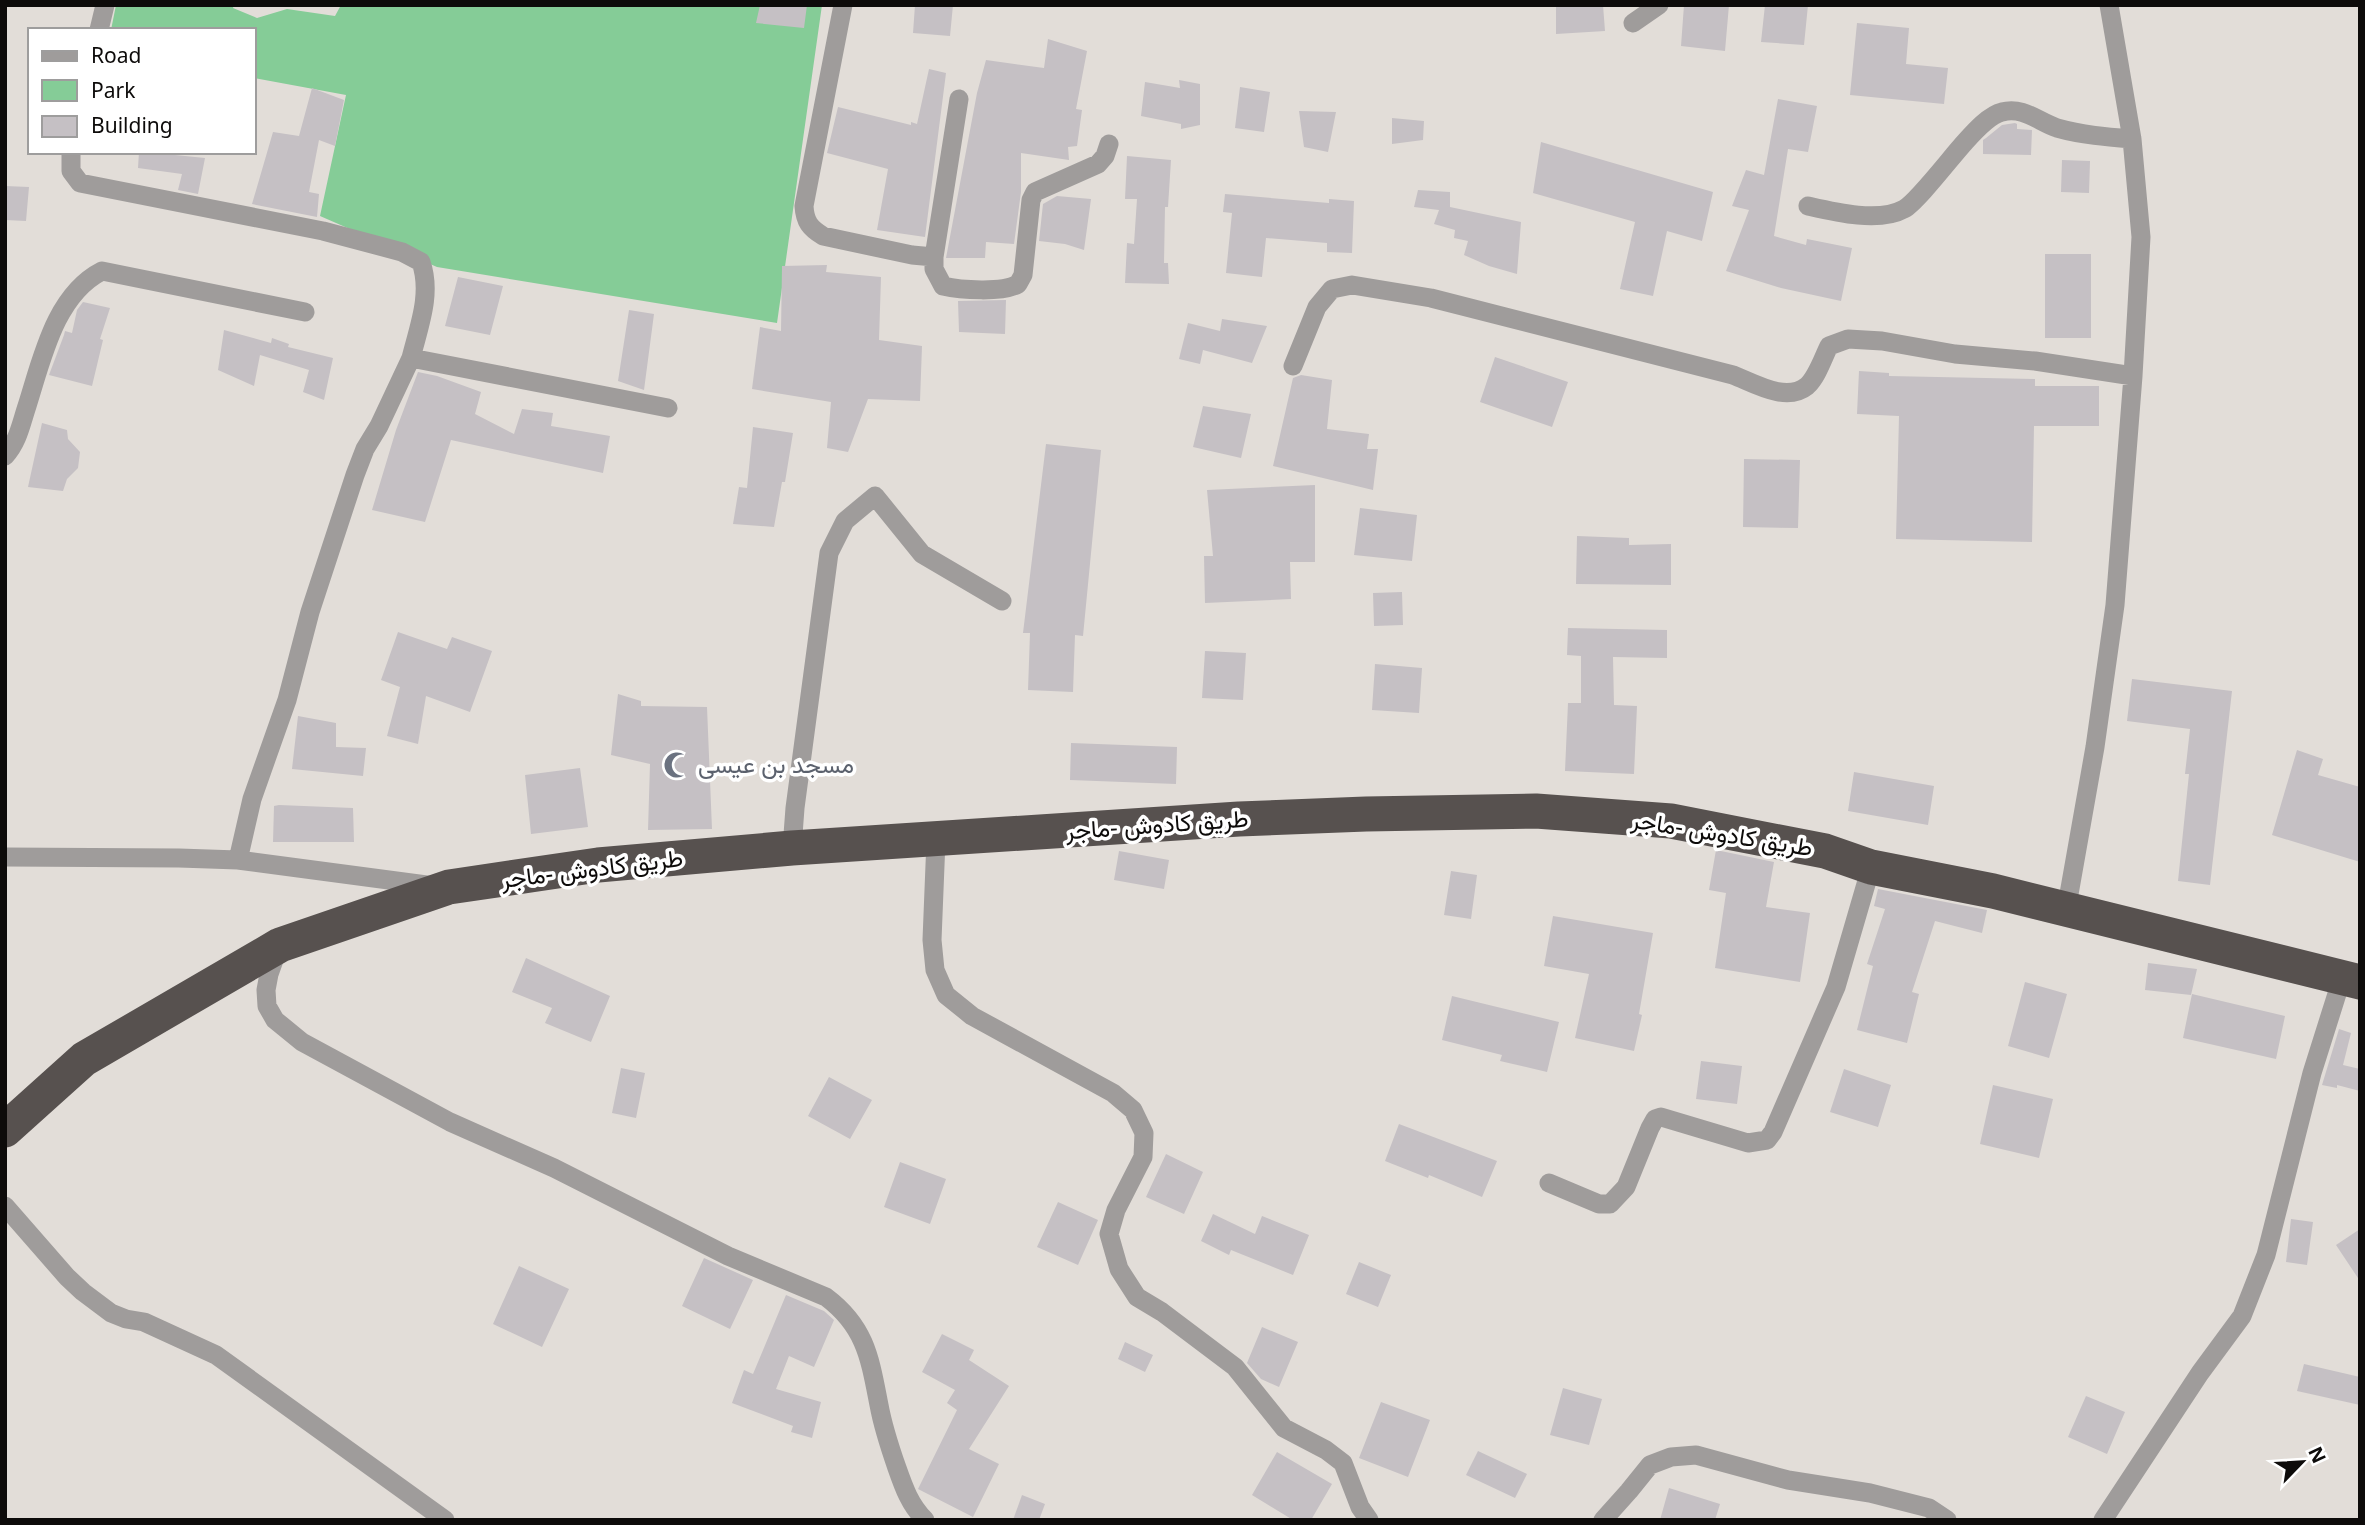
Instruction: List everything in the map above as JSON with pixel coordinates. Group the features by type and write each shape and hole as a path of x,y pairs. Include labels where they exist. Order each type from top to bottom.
{"highway":[{"name":"طريق كادوش -ماجر","path":"5,1130 84,1059 280,945 449,887 598,865 792,848 1239,819 1536,811 1671,821 1825,851 1871,867 1993,891 2351,980"}],"street":[{"path":"99,28 105,5"},
{"path":"843,5 804,206 805,219 811,229 823,236 912,255 934,257"},
{"path":"1633,23 1659,5"},
{"path":"2066,911 2095,747 2115,605 2141,237 2132,139 2109,5"},
{"path":"959,99 934,257 934,269 943,286 964,289 1005,288 1018,284 1023,275 1031,200 1035,192 1098,164 1105,156 1109,144"},
{"path":"1808,206 1843,214 1888,215 1905,208 1972,134 1999,112 2010,110 2040,117 2055,127 2095,136 2132,139"},
{"path":"71,154 71,172 80,183 323,230 402,252 421,262 426,276 427,293 411,358 380,426 365,449 355,475 310,612 287,700 252,799 237,860"},
{"path":"5,456 17,439 51,335 67,303 85,279 102,271 304,312"},
{"path":"1293,366 1317,307 1332,289 1352,285 1431,298 1733,376 1778,392 1795,392 1808,385 1829,346 1848,339 1882,341 1955,354 2035,361 2133,376"},
{"path":"411,358 668,408"},
{"path":"792,848 796,795 830,553 845,521 875,496 922,554 1002,601"},
{"path":"936,840 933,940 936,970 946,995 972,1016 1113,1093 1133,1110 1144,1133 1143,1157 1115,1210 1109,1234 1119,1269 1131,1288 1137,1297 1171,1318 1235,1367 1284,1428 1298,1438 1326,1450 1343,1464 1360,1507 1369,1520"},
{"path":"5,857 237,860 449,887"},
{"path":"1549,1183 1599,1204 1610,1204 1626,1187 1650,1128 1655,1119 1661,1117 1748,1143 1767,1140 1773,1132 1836,987 1871,867"},
{"path":"280,945 269,974 267,1006 275,1020 302,1042 450,1122 554,1168 728,1256 826,1297 838,1306 863,1340 873,1367 879,1408 889,1445 917,1516"},
{"path":"2103,1520 2200,1373 2242,1316 2266,1255 2312,1073 2351,980"},
{"path":"5,1206 67,1277 111,1313 126,1320 144,1321 216,1355 445,1520"},
{"path":"1603,1520 1650,1465 1671,1457 1696,1455 1788,1480 1870,1493 1928,1508 1947,1520"}],"green space":[{"path":"116,5 234,5 233,8 257,18 287,9 335,16 341,5 822,5 777,323 437,267 320,216 346,95 256,78 256,28 111,28"}],"building":[{"path":"760,5 807,5 804,28 756,23"},
{"path":"915,5 953,5 950,36 913,33"},
{"path":"1556,5 1603,5 1605,31 1556,34"},
{"path":"1684,5 1729,5 1725,51 1681,46"},
{"path":"1765,5 1808,5 1804,45 1761,42"},
{"path":"1857,23 1909,28 1906,64 1948,68 1944,104 1850,95"},
{"path":"1048,39 1087,51 1076,109 1082,110 1077,146 1068,147 1069,160 1021,153 1021,192 1014,244 986,242 985,258 946,258 977,93 986,60 1044,68"},
{"path":"929,69 946,73 925,237 877,230 888,169 827,153 838,107 911,125 911,122 917,124"},
{"path":"1179,80 1200,84 1200,125 1181,129 1181,124 1141,116 1145,82 1180,88"},
{"path":"1240,87 1270,92 1264,132 1235,128"},
{"path":"312,88 344,100 335,146 319,140 309,192 319,194 317,217 252,204 273,132 299,136"},
{"path":"1778,99 1817,106 1808,152 1788,149 1774,236 1806,245 1807,239 1852,248 1841,301 1781,288 1726,271 1749,210 1732,206 1746,170 1764,175"},
{"path":"1299,111 1336,112 1328,152 1304,147"},
{"path":"1392,118 1424,121 1423,140 1392,144"},
{"path":"2015,123 2017,129 2032,130 2031,155 1983,154 1983,140 2002,125"},
{"path":"1541,142 1713,192 1702,241 1667,231 1653,296 1620,289 1635,222 1533,193"},
{"path":"139,154 175,154 205,158 198,194 178,190 182,174 138,168"},
{"path":"1127,156 1171,160 1168,207 1165,207 1164,263 1168,263 1169,284 1125,283 1127,243 1134,244 1137,199 1125,199"},
{"path":"2062,160 2090,161 2089,193 2061,192"},
{"path":"5,186 29,187 26,221 5,220"},
{"path":"1418,190 1450,192 1450,207 1521,222 1517,274 1464,255 1468,241 1454,238 1455,230 1434,224 1439,210 1414,207"},
{"path":"1225,194 1329,203 1329,199 1354,201 1352,253 1327,252 1327,243 1266,238 1262,277 1226,273 1232,213 1223,212"},
{"path":"1057,196 1091,199 1084,250 1065,244 1039,241 1043,204"},
{"path":"2045,254 2091,254 2091,338 2045,338"},
{"path":"827,265 826,272 881,277 879,340 922,346 920,401 868,399 848,452 827,448 831,402 752,389 760,327 781,331 782,266"},
{"path":"458,277 503,286 490,335 445,326"},
{"path":"1006,300 1005,334 959,332 958,301"},
{"path":"83,302 110,308 100,339 103,340 92,386 49,375 65,331 72,333 77,310"},
{"path":"629,310 654,314 644,390 618,381"},
{"path":"1222,319 1267,326 1252,363 1203,350 1200,364 1179,359 1188,323 1220,331"},
{"path":"224,330 271,343 272,338 289,344 288,347 333,358 324,400 303,392 309,370 260,355 254,386 218,370"},
{"path":"1495,357 1568,382 1552,427 1480,402"},
{"path":"1859,371 1889,373 1889,376 2035,379 2035,386 2099,386 2099,426 2034,426 2032,542 1896,539 1899,416 1857,414"},
{"path":"418,372 481,392 475,414 514,434 522,409 553,413 551,426 610,436 603,473 451,440 425,522 372,510 396,430"},
{"path":"1301,375 1332,380 1327,429 1369,434 1367,449 1378,449 1373,490 1273,466 1293,378"},
{"path":"1203,406 1251,414 1241,458 1193,447"},
{"path":"42,423 67,430 68,439 80,452 78,468 67,479 63,491 28,487"},
{"path":"753,427 793,433 774,527 733,524 739,487 747,488"},
{"path":"1046,444 1101,450 1083,636 1075,635 1073,692 1028,690 1030,633 1023,633"},
{"path":"1744,459 1800,460 1798,528 1743,527"},
{"path":"1315,485 1315,562 1290,562 1291,599 1205,603 1204,556 1213,556 1207,490"},
{"path":"1360,508 1417,515 1412,561 1354,555"},
{"path":"1577,536 1629,538 1629,545 1671,544 1671,585 1576,584"},
{"path":"1402,592 1403,625 1374,626 1373,593"},
{"path":"1568,628 1667,630 1667,658 1613,657 1614,705 1637,706 1634,774 1565,771 1568,703 1581,703 1581,656 1567,655"},
{"path":"398,632 447,649 452,637 492,651 470,712 426,696 418,744 387,736 400,687 381,680"},
{"path":"1205,651 1246,653 1243,700 1202,698"},
{"path":"1375,664 1422,668 1419,713 1372,710"},
{"path":"2132,679 2232,691 2210,885 2178,881 2189,774 2185,774 2190,729 2127,721"},
{"path":"618,694 641,701 641,706 707,707 712,829 648,830 650,764 611,755"},
{"path":"298,716 336,723 336,747 366,748 363,776 292,769"},
{"path":"1071,743 1177,747 1176,784 1070,780"},
{"path":"2297,750 2323,759 2318,775 2360,787 2360,862 2272,835"},
{"path":"580,768 588,827 531,834 525,775"},
{"path":"1854,772 1934,786 1928,825 1848,811"},
{"path":"274,806 353,808 354,842 273,842"},
{"path":"1716,850 1774,862 1766,907 1810,913 1800,982 1715,968 1726,893 1709,890"},
{"path":"1119,851 1169,860 1164,889 1114,880"},
{"path":"1451,871 1477,875 1471,919 1444,915"},
{"path":"1878,889 1987,910 1982,933 1935,921 1912,992 1919,994 1907,1043 1857,1030 1873,966 1867,964 1885,909 1874,906"},
{"path":"1553,916 1653,933 1639,1014 1642,1015 1634,1051 1575,1038 1589,974 1544,966"},
{"path":"526,958 610,996 591,1042 545,1023 552,1008 512,992"},
{"path":"2148,963 2197,969 2191,995 2145,990"},
{"path":"2025,982 2067,994 2049,1058 2008,1046"},
{"path":"2192,994 2285,1016 2276,1059 2183,1038"},
{"path":"1452,996 1559,1022 1547,1072 1500,1061 1502,1055 1442,1040"},
{"path":"2339,1029 2351,1033 2343,1065 2360,1069 2360,1091 2337,1085 2337,1088 2322,1085"},
{"path":"1701,1061 1742,1066 1737,1104 1696,1099"},
{"path":"621,1068 645,1073 636,1118 612,1113"},
{"path":"1844,1069 1891,1085 1878,1127 1830,1112"},
{"path":"829,1077 872,1100 850,1139 808,1116"},
{"path":"1993,1085 2053,1099 2039,1158 1980,1144"},
{"path":"1399,1124 1497,1161 1482,1197 1429,1175 1428,1178 1385,1161"},
{"path":"1166,1154 1203,1172 1184,1214 1146,1197"},
{"path":"900,1162 946,1179 930,1224 884,1207"},
{"path":"1058,1202 1098,1220 1078,1265 1037,1247"},
{"path":"1213,1214 1255,1234 1262,1216 1309,1235 1293,1275 1231,1250 1229,1255 1201,1241"},
{"path":"2291,1219 2313,1222 2307,1265 2286,1262"},
{"path":"2360,1229 2360,1281 2336,1245"},
{"path":"704,1258 753,1280 730,1329 682,1306"},
{"path":"1359,1262 1391,1275 1378,1307 1346,1294"},
{"path":"519,1266 569,1289 542,1347 493,1324"},
{"path":"786,1295 824,1311 834,1320 814,1367 789,1356 776,1389 821,1402 812,1438 791,1432 793,1426 732,1403 744,1370 753,1374"},
{"path":"1262,1327 1298,1342 1279,1387 1261,1379 1247,1363"},
{"path":"942,1334 974,1350 969,1360 1009,1386 969,1449 999,1464 973,1517 918,1489 957,1410 947,1403 955,1390 922,1372"},
{"path":"1125,1342 1153,1355 1145,1372 1118,1359"},
{"path":"2304,1364 2360,1377 2360,1405 2297,1391"},
{"path":"1563,1388 1602,1399 1589,1445 1550,1435"},
{"path":"2086,1396 2125,1412 2107,1454 2068,1437"},
{"path":"1381,1402 1430,1420 1408,1477 1359,1458"},
{"path":"1478,1451 1527,1474 1515,1498 1466,1475"},
{"path":"1277,1452 1332,1484 1311,1520 1293,1520 1252,1495"},
{"path":"1669,1488 1720,1504 1715,1520 1660,1520"},
{"path":"1022,1495 1045,1504 1039,1520 1013,1520"}],"place":[{"name":"مسجد بن عيسى","path":"677,765"}]}
